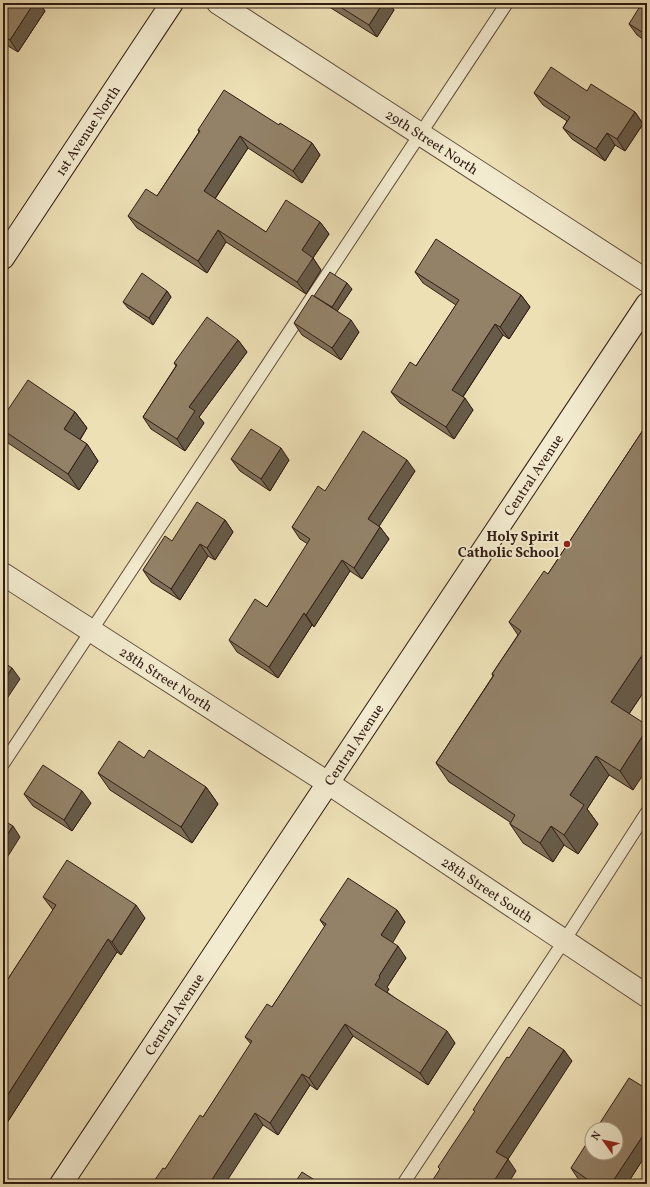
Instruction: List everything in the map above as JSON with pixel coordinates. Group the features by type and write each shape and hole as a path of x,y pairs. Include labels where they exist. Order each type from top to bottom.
{"street":[{"name":"1st Avenue North","path":"3,258 172,3"},
{"name":"29th Street North","path":"218,3 647,281"},
{"name":"Central Avenue","path":"61,1184 647,304"},
{"name":"28th Street North","path":"3,574 328,783"},
{"name":"28th Street South","path":"328,783 647,996"}],"lane":[{"path":"3,764 507,3"},
{"path":"403,1184 564,941 647,812"}],"building":[{"path":"3,3 34,3 10,40 3,36"},
{"path":"334,3 383,3 369,25"},
{"path":"642,3 647,3 647,35 629,24"},
{"path":"551,67 587,91 591,84 635,112 617,139 607,133 596,149 563,128 570,117 534,93"},
{"path":"224,90 279,125 280,123 312,143 293,171 240,136 204,191 266,232 286,200 320,222 302,250 313,258 297,282 218,230 198,261 128,216 146,189 157,196 200,131 198,130"},
{"path":"436,239 521,295 500,327 495,324 452,390 465,398 446,427 391,392 410,362 416,366 459,300 415,272"},
{"path":"330,272 347,283 332,307 314,296"},
{"path":"142,273 167,291 149,318 123,302"},
{"path":"312,295 351,320 332,348 294,323"},
{"path":"207,317 238,340 189,407 195,411 177,439 143,417 177,365 174,363"},
{"path":"28,380 75,412 64,429 87,444 68,474 3,430 3,417"},
{"path":"647,424 647,648 611,702 647,725 647,729 620,771 596,756 570,795 584,805 564,835 551,826 540,843 510,824 515,815 436,763 521,631 509,622 544,571 548,574"},
{"path":"251,429 281,448 261,479 231,459"},
{"path":"363,431 407,460 368,519 380,527 354,568 342,560 306,615 304,613 269,667 229,640 255,599 267,607 310,539 292,527 318,486 325,491"},
{"path":"197,502 225,520 207,548 200,544 171,589 143,570 165,536 172,541"},
{"path":"3,662 12,668 3,682"},
{"path":"119,741 144,758 149,750 206,787 181,827 98,773"},
{"path":"43,765 82,791 64,820 24,794"},
{"path":"3,820 13,826 3,841"},
{"path":"67,860 136,905 112,942 108,939 3,1102 3,981 4,980 6,982 56,905 43,897"},
{"path":"348,878 397,910 381,935 398,946 375,985 447,1031 420,1073 345,1024 309,1078 302,1074 270,1123 255,1113 209,1184 152,1184 163,1168 165,1169 200,1115 203,1117 252,1041 245,1037 267,1004 272,1007 326,924 320,920"},
{"path":"529,1027 564,1050 496,1152 508,1159 492,1184 430,1184 440,1169 438,1167 475,1111 473,1110 507,1057 509,1058"},
{"path":"629,1078 647,1089 647,1136 644,1134 611,1184 583,1184 587,1179 571,1168 584,1148 584,1161 624,1161 624,1121 601,1121"},
{"path":"302,1172 321,1184 294,1184"}],"place":[{"name":"Holy Spirit Catholic School","path":"567,544"}]}
